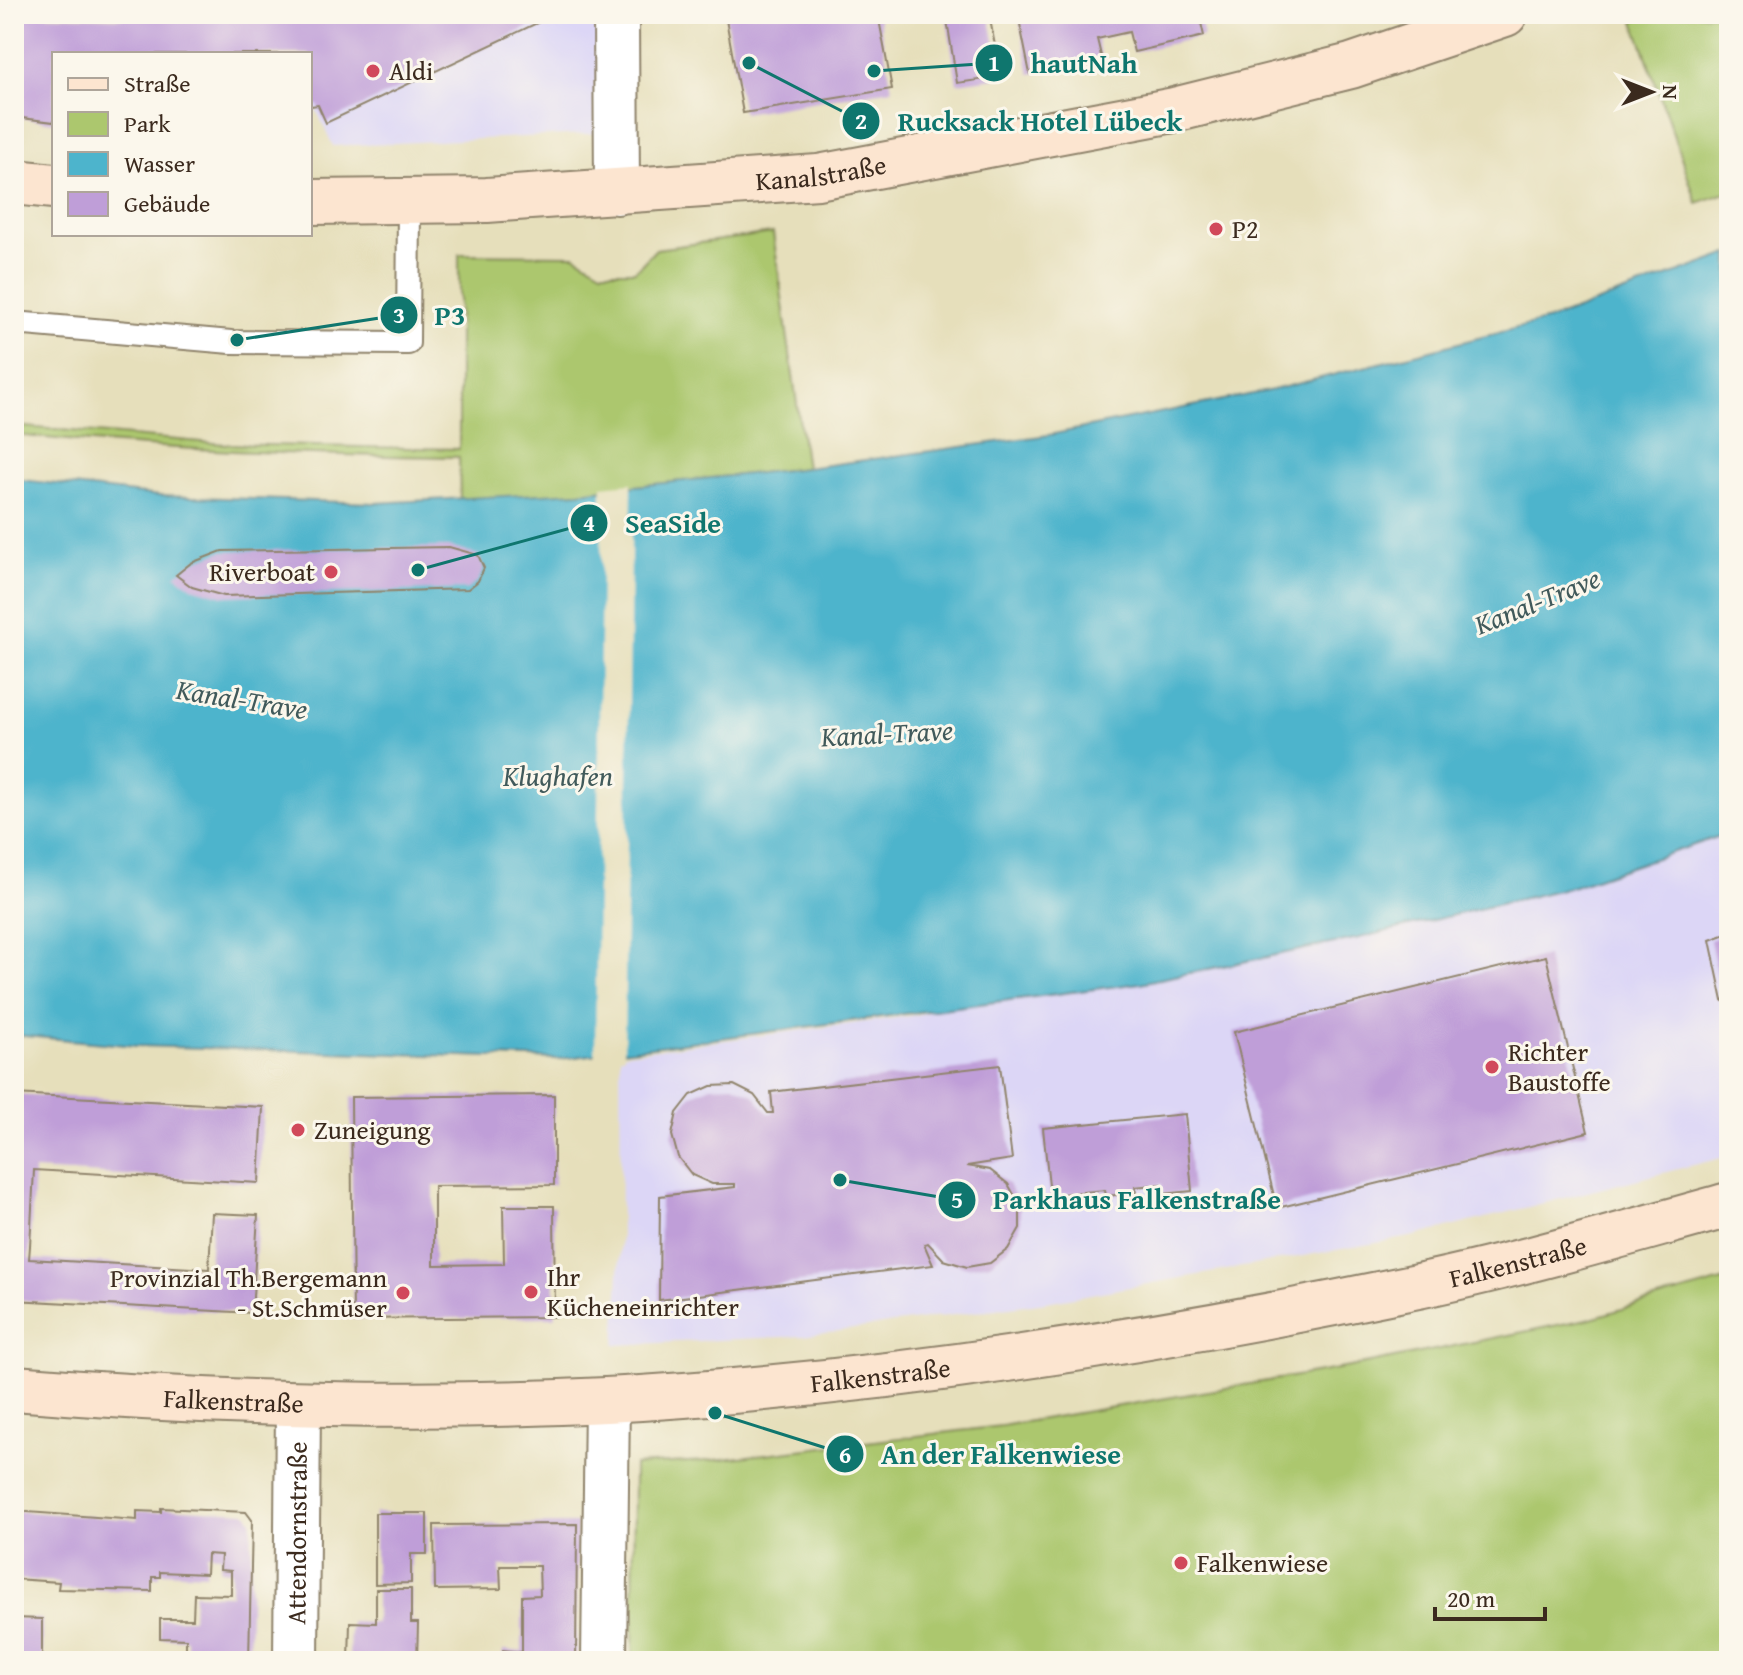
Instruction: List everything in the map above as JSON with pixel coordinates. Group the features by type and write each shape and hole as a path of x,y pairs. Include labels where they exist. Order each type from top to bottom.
{"main road":[{"name":"Kanalstraße","path":"312,202 409,202 617,192 818,177 1115,122 1351,66 1505,14"},
{"path":"14,182 52,186"},
{"name":"Falkenstraße","path":"14,1388 298,1404 607,1400 917,1372 1138,1340 1412,1287 1729,1205"}],"street":[{"path":"616,14 617,192"},
{"path":"604,1661 607,1400"},
{"name":"Attendornstraße","path":"296,1661 298,1404"}],"lane":[{"path":"14,323 231,342 408,343 409,202"}],"shaded area":[{"path":"271,14 625,14 628,132 333,146 312,100 312,52 308,52"},
{"path":"1729,831 1729,1156 1415,1236 1046,1302 803,1336 615,1345 621,1236 620,1054 911,1016"}],"green space":[{"path":"1653,14 1729,14 1729,192 1697,203 1634,21"},
{"path":"773,233 806,468 579,492 460,500 459,457 236,451 14,435 14,426 225,444 459,449 459,254 574,255 602,271 635,271 656,249"},
{"name":"Falkenwiese","path":"1729,1279 1729,1661 633,1661 634,1465 706,1461 1001,1426 1350,1367 1587,1319"}],"water":[{"name":"Klughafen","path":"1729,254 1729,833 1574,886 1359,938 1140,983 560,1059 137,1046 14,1035 14,479 160,496 375,503 579,492 806,468 1049,435 1273,390 1549,320"}],"pier":[{"path":"632,483 624,1056 595,1059 602,486"}],"building":[{"path":"14,14 119,18 162,14 556,14 326,123 318,105 312,106 312,52 52,52 52,122 14,117"},
{"path":"725,14 878,14 892,89 743,113"},
{"path":"946,14 989,14 1001,77 957,83"},
{"path":"1018,14 1199,14 1204,36 1134,52 1129,32 1097,39 1102,60 1030,74"},
{"path":"1234,14 1278,14 1278,15 1238,26"},
{"name":"Riverboat","path":"449,547 478,555 484,568 478,581 468,589 224,596 192,587 176,575 191,563 222,551"},
{"path":"1729,933 1729,999 1723,1001 1710,940"},
{"path":"1546,956 1588,1132 1277,1208 1234,1032"},
{"path":"1000,1065 1012,1159 967,1166 990,1170 1008,1184 1020,1205 1020,1228 1008,1249 990,1263 967,1267 944,1260 928,1243 924,1244 933,1265 659,1300 660,1196 735,1187 735,1184 712,1184 692,1175 678,1157 672,1135 677,1113 691,1095 711,1086 734,1085 754,1095 768,1113 773,1113 771,1092"},
{"path":"14,1094 263,1107 259,1183 34,1170 29,1259 209,1269 212,1213 258,1215 252,1313 14,1300"},
{"path":"554,1095 554,1185 434,1186 434,1265 504,1264 503,1206 554,1206 555,1317 353,1319 351,1097"},
{"path":"1185,1114 1192,1191 1163,1194 1162,1184 1135,1187 1136,1193 1106,1196 1105,1190 1050,1195 1043,1128"},
{"path":"161,1508 246,1512 252,1520 249,1661 186,1661 186,1639 160,1638 160,1619 193,1619 194,1594 231,1595 231,1571 220,1570 221,1555 207,1554 206,1574 160,1572 160,1577 152,1577 152,1591 58,1589 59,1582 14,1579 14,1511 137,1520 137,1511 161,1512"},
{"path":"375,1513 427,1513 427,1554 411,1554 411,1583 375,1584"},
{"path":"577,1524 576,1661 502,1661 503,1650 522,1652 522,1596 540,1595 539,1566 500,1566 501,1589 435,1590 434,1525"},
{"path":"376,1589 411,1589 411,1623 418,1623 417,1661 349,1661 350,1622 376,1623"},
{"path":"14,1618 42,1619 42,1660 14,1660"}],"place":[{"name":"Rucksack Hotel Lübeck","path":"749,63"},
{"name":"Aldi","path":"373,71"},
{"name":"hautNah","path":"874,71"},
{"name":"P2","path":"1216,229"},
{"name":"P3","path":"237,340"},
{"name":"SeaSide","path":"418,570"},
{"name":"Riverboat","path":"331,572"},
{"name":"Richter Baustoffe","path":"1492,1067"},
{"name":"Zuneigung","path":"298,1130"},
{"name":"Parkhaus Falkenstraße","path":"840,1180"},
{"name":"Ihr Kücheneinrichter","path":"531,1292"},
{"name":"Provinzial Th.Bergemann - St.Schmüser","path":"403,1293"},
{"name":"An der Falkenwiese","path":"715,1413"},
{"name":"Falkenwiese","path":"1181,1563"}],"water label":[{"name":"Kanal-Trave","path":"1537,601"},
{"name":"Kanal-Trave","path":"242,699"},
{"name":"Kanal-Trave","path":"887,733"}]}
